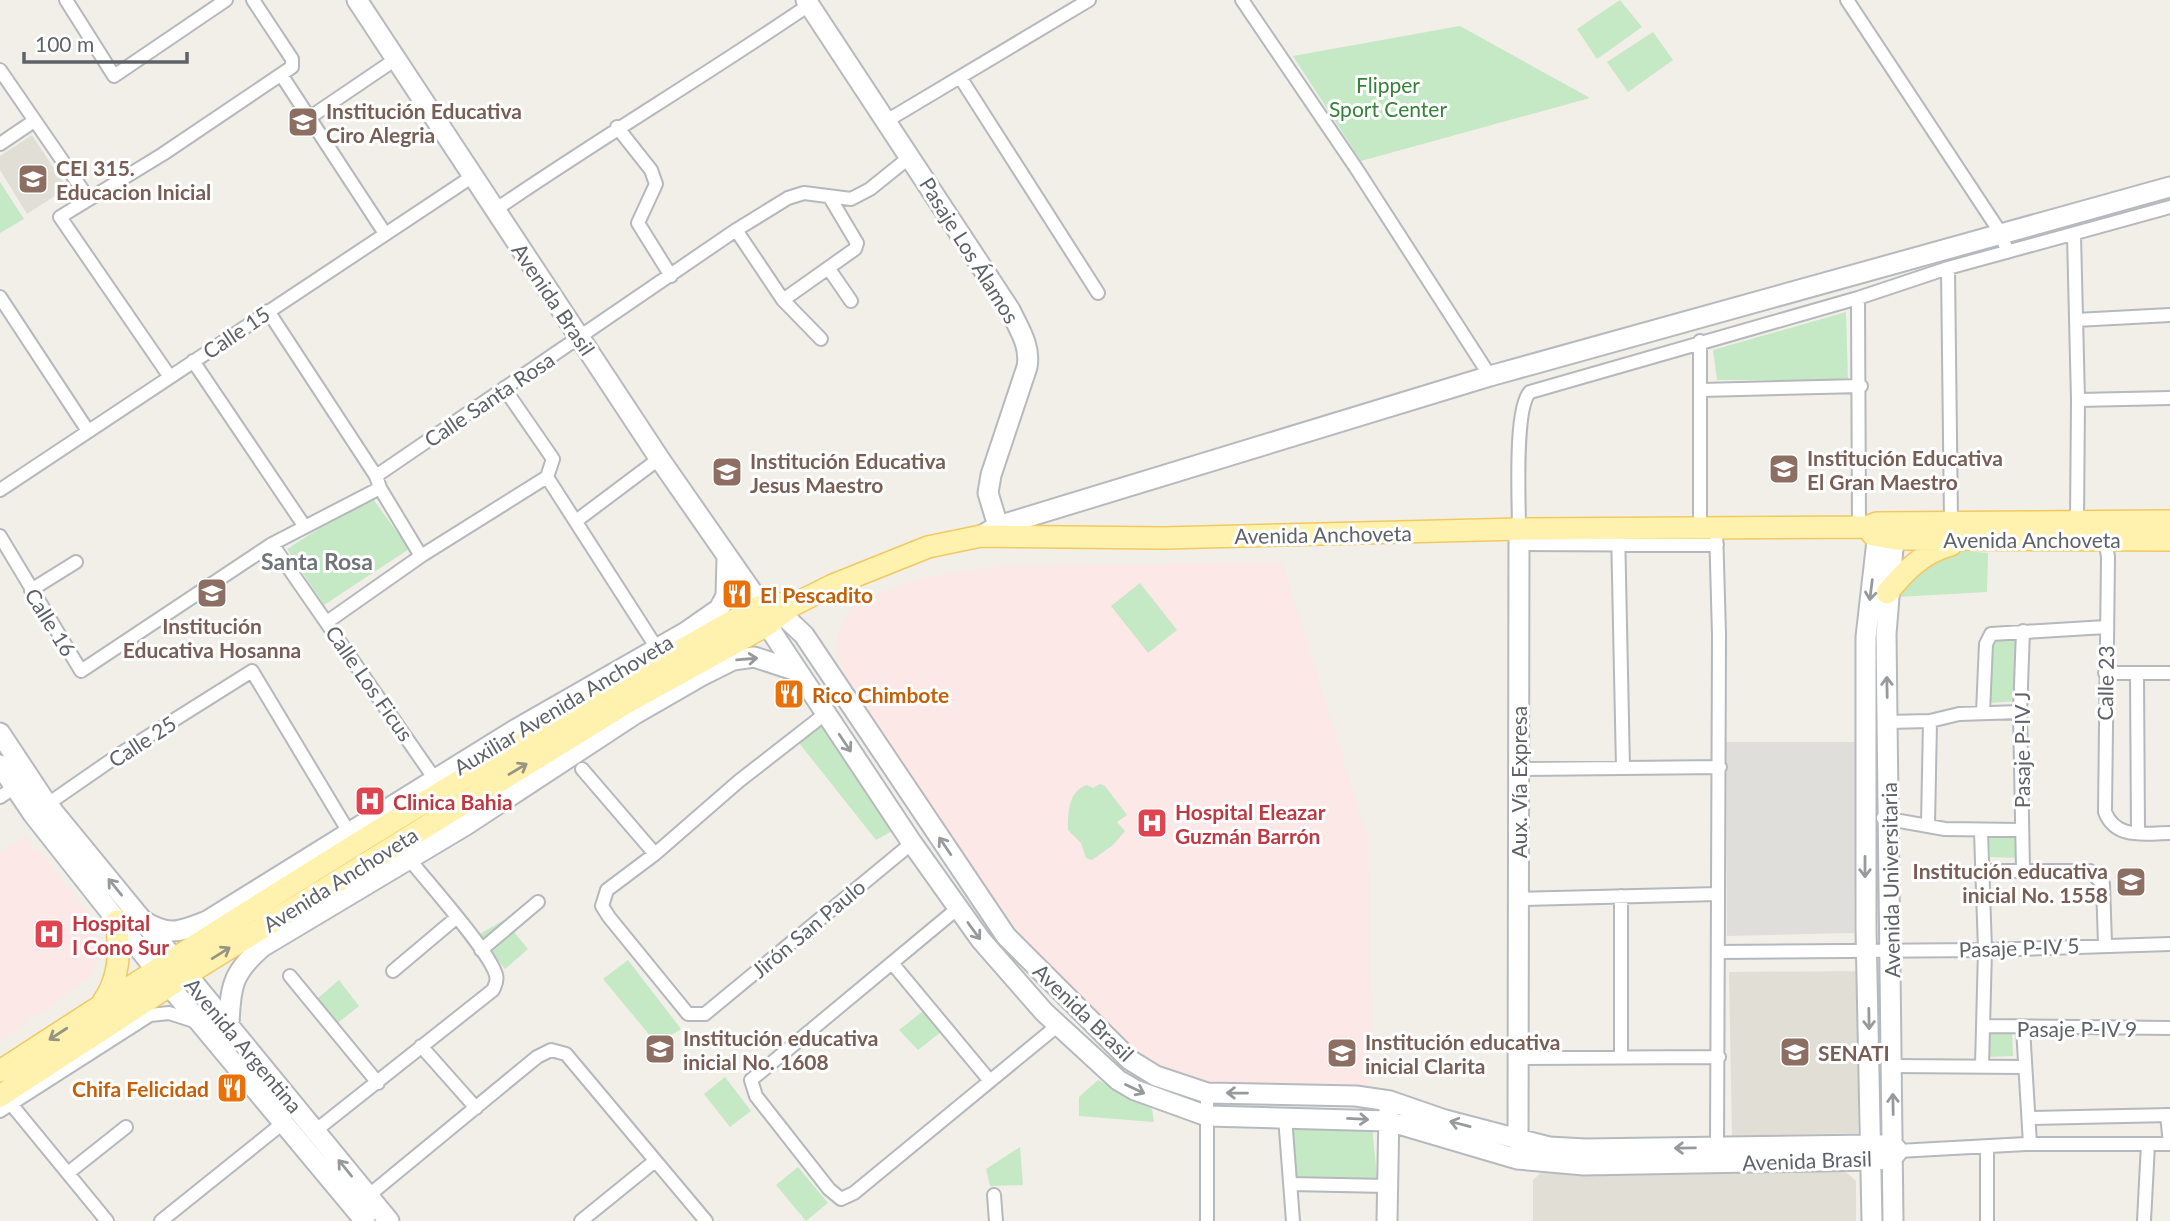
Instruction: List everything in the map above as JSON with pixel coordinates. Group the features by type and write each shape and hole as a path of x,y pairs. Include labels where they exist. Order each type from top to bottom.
{"main road":[{"name":"Avenida Brasil","path":"357,0 727,558 823,662 1006,936 1115,1046 1156,1076 1207,1093 1356,1096 1389,1111"},
{"name":"Pasaje Los Álamos","path":"808,2 888,120 1010,310 1030,355 991,475 988,493 989,531"},
{"path":"989,531 1490,376 2004,244 2170,187"},
{"name":"Avenida Anchoveta","path":"4,1103 171,972 353,839 450,800 661,654 928,547 989,531 1164,538 1617,538 1879,529 1951,521 2170,521"},
{"name":"Avenida Anchoveta","path":"1879,529 1965,541 2170,540"},
{"name":"Avenida Universitaria","path":"1879,529 1887,593 1888,818 1895,1151 1893,1221"},
{"name":"Avenida Universitaria","path":"1872,1221 1865,818 1866,637 1879,529"},
{"name":"Aux. Vía Expresa","path":"1518,1150 1519,537"},
{"path":"1887,593 1914,563 1927,553 1965,541"},
{"name":"Auxiliar Avenida Anchoveta","path":"661,654 719,608 726,596 727,558"},
{"name":"Avenida Brasil","path":"771,608 797,671 912,843 996,960 1057,1026 1099,1066 1135,1090 1207,1116 1285,1117 1389,1111 1445,1120 1518,1150 1584,1165 1895,1151"},
{"name":"Avenida Anchoveta","path":"0,1071 101,1006 171,972 450,800 626,703 771,608"},
{"path":"229,1027 231,989 236,974 245,962 262,947 409,859 450,800 635,714 733,660 754,657 797,671"},
{"name":"Avenida Argentina","path":"0,733 40,809 117,921 229,1027 389,1221"},
{"name":"Avenida Argentina","path":"0,765 7,792 40,809 142,920 200,1023 365,1221"},
{"path":"142,920 159,931 177,933 207,921 353,839"},
{"path":"101,1006 114,987 119,968 117,921"},
{"path":"1099,1066 1115,1046"},
{"path":"1387,1221 1389,1111"},
{"name":"Avenida Brasil","path":"1518,1150 1549,1147 1872,1152"}],"street":[{"path":"66,0 114,76 226,0"},
{"path":"170,377 60,217 163,154 292,67 292,59 253,0"},
{"path":"888,120 1089,0"},
{"path":"1242,0 1356,168 1490,376"},
{"path":"1847,0 2004,244"},
{"path":"495,209 617,127 722,64 808,2"},
{"path":"306,120 396,59"},
{"path":"0,70 88,198"},
{"path":"282,76 306,120 384,232"},
{"path":"960,77 1098,293"},
{"path":"0,144 34,121"},
{"path":"617,127 651,170 656,184 638,223 671,276"},
{"name":"Calle Santa Rosa","path":"81,671 272,544 378,482 504,388 736,230 788,198 804,193 851,199 870,190 911,156"},
{"name":"Calle 15","path":"0,488 384,232 473,176"},
{"path":"783,300 855,248 857,243 829,197"},
{"path":"1717,1148 1720,767 1700,341 1858,298 1948,268 2004,244 2074,234 2170,207"},
{"path":"736,230 783,300 821,339"},
{"path":"2074,234 2078,400 2077,521"},
{"path":"1948,268 1951,521"},
{"path":"829,269 851,300"},
{"path":"0,297 88,431"},
{"path":"1858,298 1861,386 1879,529"},
{"path":"268,311 378,482 421,556"},
{"path":"2077,320 2170,315"},
{"name":"Aux. Vía Expresa","path":"1519,537 1522,405 1525,397 1538,388 1700,341"},
{"path":"193,361 305,527"},
{"path":"1701,390 1861,386"},
{"path":"327,622 421,556 547,477 553,459 504,388"},
{"path":"2078,400 2170,398"},
{"path":"576,521 660,458"},
{"path":"547,477 661,654"},
{"name":"Calle 16","path":"0,536 81,671"},
{"path":"1617,538 1623,768"},
{"name":"Calle 23","path":"2105,539 2108,557 2104,806 2112,825 2122,832 2138,833"},
{"name":"Calle Los Ficus","path":"272,544 450,800"},
{"path":"31,590 76,562"},
{"path":"1983,712 1987,637 1996,632 2106,627"},
{"name":"Pasaje P-IV J","path":"2024,631 2020,712 2024,870"},
{"name":"Calle 25","path":"40,809 120,754 252,671 353,839"},
{"path":"2105,673 2170,673"},
{"path":"2137,673 2138,833 2170,833"},
{"path":"1887,722 1930,721 1945,715 1983,712 2020,712"},
{"path":"582,769 655,854 739,781 825,714"},
{"path":"1927,825 1930,721"},
{"path":"1517,769 1720,767"},
{"path":"1865,818 1888,818 1981,832 2021,830"},
{"path":"1981,832 1986,950 1982,1066"},
{"name":"Jirón San Paulo","path":"655,854 607,890 602,906 688,1014 705,1014 912,843"},
{"path":"315,1131 493,990 497,981 496,972 481,950 409,859"},
{"path":"1984,871 2090,871 2103,884 2105,944"},
{"path":"1519,899 1718,894"},
{"path":"1621,897 1621,1056"},
{"path":"481,950 538,902"},
{"path":"958,908 751,1080 756,1096 829,1189 841,1199 854,1194 1057,1026"},
{"path":"393,971 456,918"},
{"name":"Pasaje P-IV 5","path":"1720,952 1986,950 2105,944 2170,944"},
{"path":"892,963 990,1081"},
{"path":"290,976 378,1083"},
{"path":"107,1221 68,1173 4,1103 150,1015 169,1013 200,1023"},
{"name":"Pasaje P-IV 9","path":"1984,1026 2170,1028"},
{"path":"2023,1028 2030,1144"},
{"path":"421,1046 476,1108"},
{"path":"368,1196 537,1057 551,1050 566,1054 706,1221"},
{"path":"1520,1058 1719,1057"},
{"path":"1892,1066 2024,1067"},
{"path":"1207,1093 1207,1221"},
{"path":"1895,1151 2030,1144 2170,1144 2169,1115 2029,1118"},
{"path":"1285,1117 1293,1221"},
{"path":"161,1221 283,1123"},
{"path":"68,1173 127,1127"},
{"path":"2144,1221 2148,1144"},
{"path":"1986,1148 1987,1221"},
{"path":"581,1221 655,1161"},
{"path":"1290,1184 1387,1186"},
{"path":"994,1195 996,1221"}],"shaded area":[{"name":"CEI 315. Educacion Inicial","path":"32,135 67,188 27,214 0,170 0,156"},
{"name":"Hospital Eleazar Guzmán Barrón","path":"1282,562 1369,842 1371,1085 1228,1086 1183,1076 1154,1061 1118,1036 1031,946 981,882 842,670 837,650 839,632 851,609 862,599 921,578 1002,566"},
{"path":"1726,742 1858,742 1854,933 1727,936"},
{"name":"Clinica Bahia","path":"380,786 387,799 360,816 352,804"},
{"name":"Hospital I Cono Sur","path":"27,835 34,851 39,851 93,919 101,944 97,947 98,959 89,977 37,1016 27,1017 26,1024 0,1041 0,853"},
{"name":"SENATI","path":"1861,971 1858,1133 1732,1136 1729,972"},
{"path":"1840,1167 1856,1181 1856,1221 1533,1221 1533,1180 1545,1169"}],"green space":[{"path":"1620,0 1642,27 1597,59 1577,29"},
{"name":"Flipper Sport Center","path":"1460,26 1590,98 1361,161 1293,56"},
{"path":"1653,32 1673,60 1628,92 1607,62"},
{"path":"0,182 24,219 0,233"},
{"path":"1846,312 1848,380 1717,380 1713,350"},
{"path":"371,496 409,549 324,605 287,549"},
{"path":"1953,550 1988,553 1987,592 1897,597 1929,562"},
{"path":"1140,583 1177,630 1148,653 1111,606"},
{"path":"2016,636 2016,701 1989,703 1988,637"},
{"path":"819,722 894,830 876,840 796,739"},
{"path":"1100,784 1105,786 1127,815 1117,822 1125,831 1113,845 1092,860 1086,858 1081,843 1068,830 1069,810 1076,792 1087,785 1093,788"},
{"path":"1989,833 2016,833 2018,858 1990,857"},
{"path":"504,920 528,949 505,969 478,935"},
{"path":"628,960 681,1029 657,1044 603,979"},
{"path":"339,980 359,1006 329,1030 309,1006"},
{"path":"923,1011 941,1032 918,1050 899,1030"},
{"path":"1990,1034 2012,1034 2013,1056 1990,1057"},
{"path":"725,1077 751,1111 730,1127 704,1094"},
{"path":"1098,1080 1152,1109 1154,1122 1079,1116 1079,1097"},
{"path":"1289,1122 1372,1125 1377,1179 1291,1179"},
{"path":"1020,1147 1023,1185 990,1186 986,1169"},
{"path":"798,1167 828,1203 806,1221 776,1185"}],"place":[{"name":"Institución Educativa Ciro Alegria","path":"303,122"},
{"name":"CEI 315. Educacion Inicial","path":"33,179"},
{"name":"Institución Educativa El Gran Maestro","path":"1784,469"},
{"name":"Institución Educativa Jesus Maestro","path":"727,472"},
{"name":"Institución Educativa Hosanna","path":"212,593"},
{"name":"El Pescadito","path":"737,594"},
{"name":"Rico Chimbote","path":"789,694"},
{"name":"Clinica Bahia","path":"370,801"},
{"name":"Hospital Eleazar Guzmán Barrón","path":"1152,823"},
{"name":"Institución educativa inicial No. 1558","path":"2131,882"},
{"name":"Hospital I Cono Sur","path":"49,934"},
{"name":"Institución educativa inicial No. 1608","path":"660,1049"},
{"name":"SENATI","path":"1795,1052"},
{"name":"Institución educativa inicial Clarita","path":"1342,1053"},
{"name":"Chifa Felicidad","path":"232,1088"}],"district":[{"name":"Santa Rosa","path":"317,561"}]}
